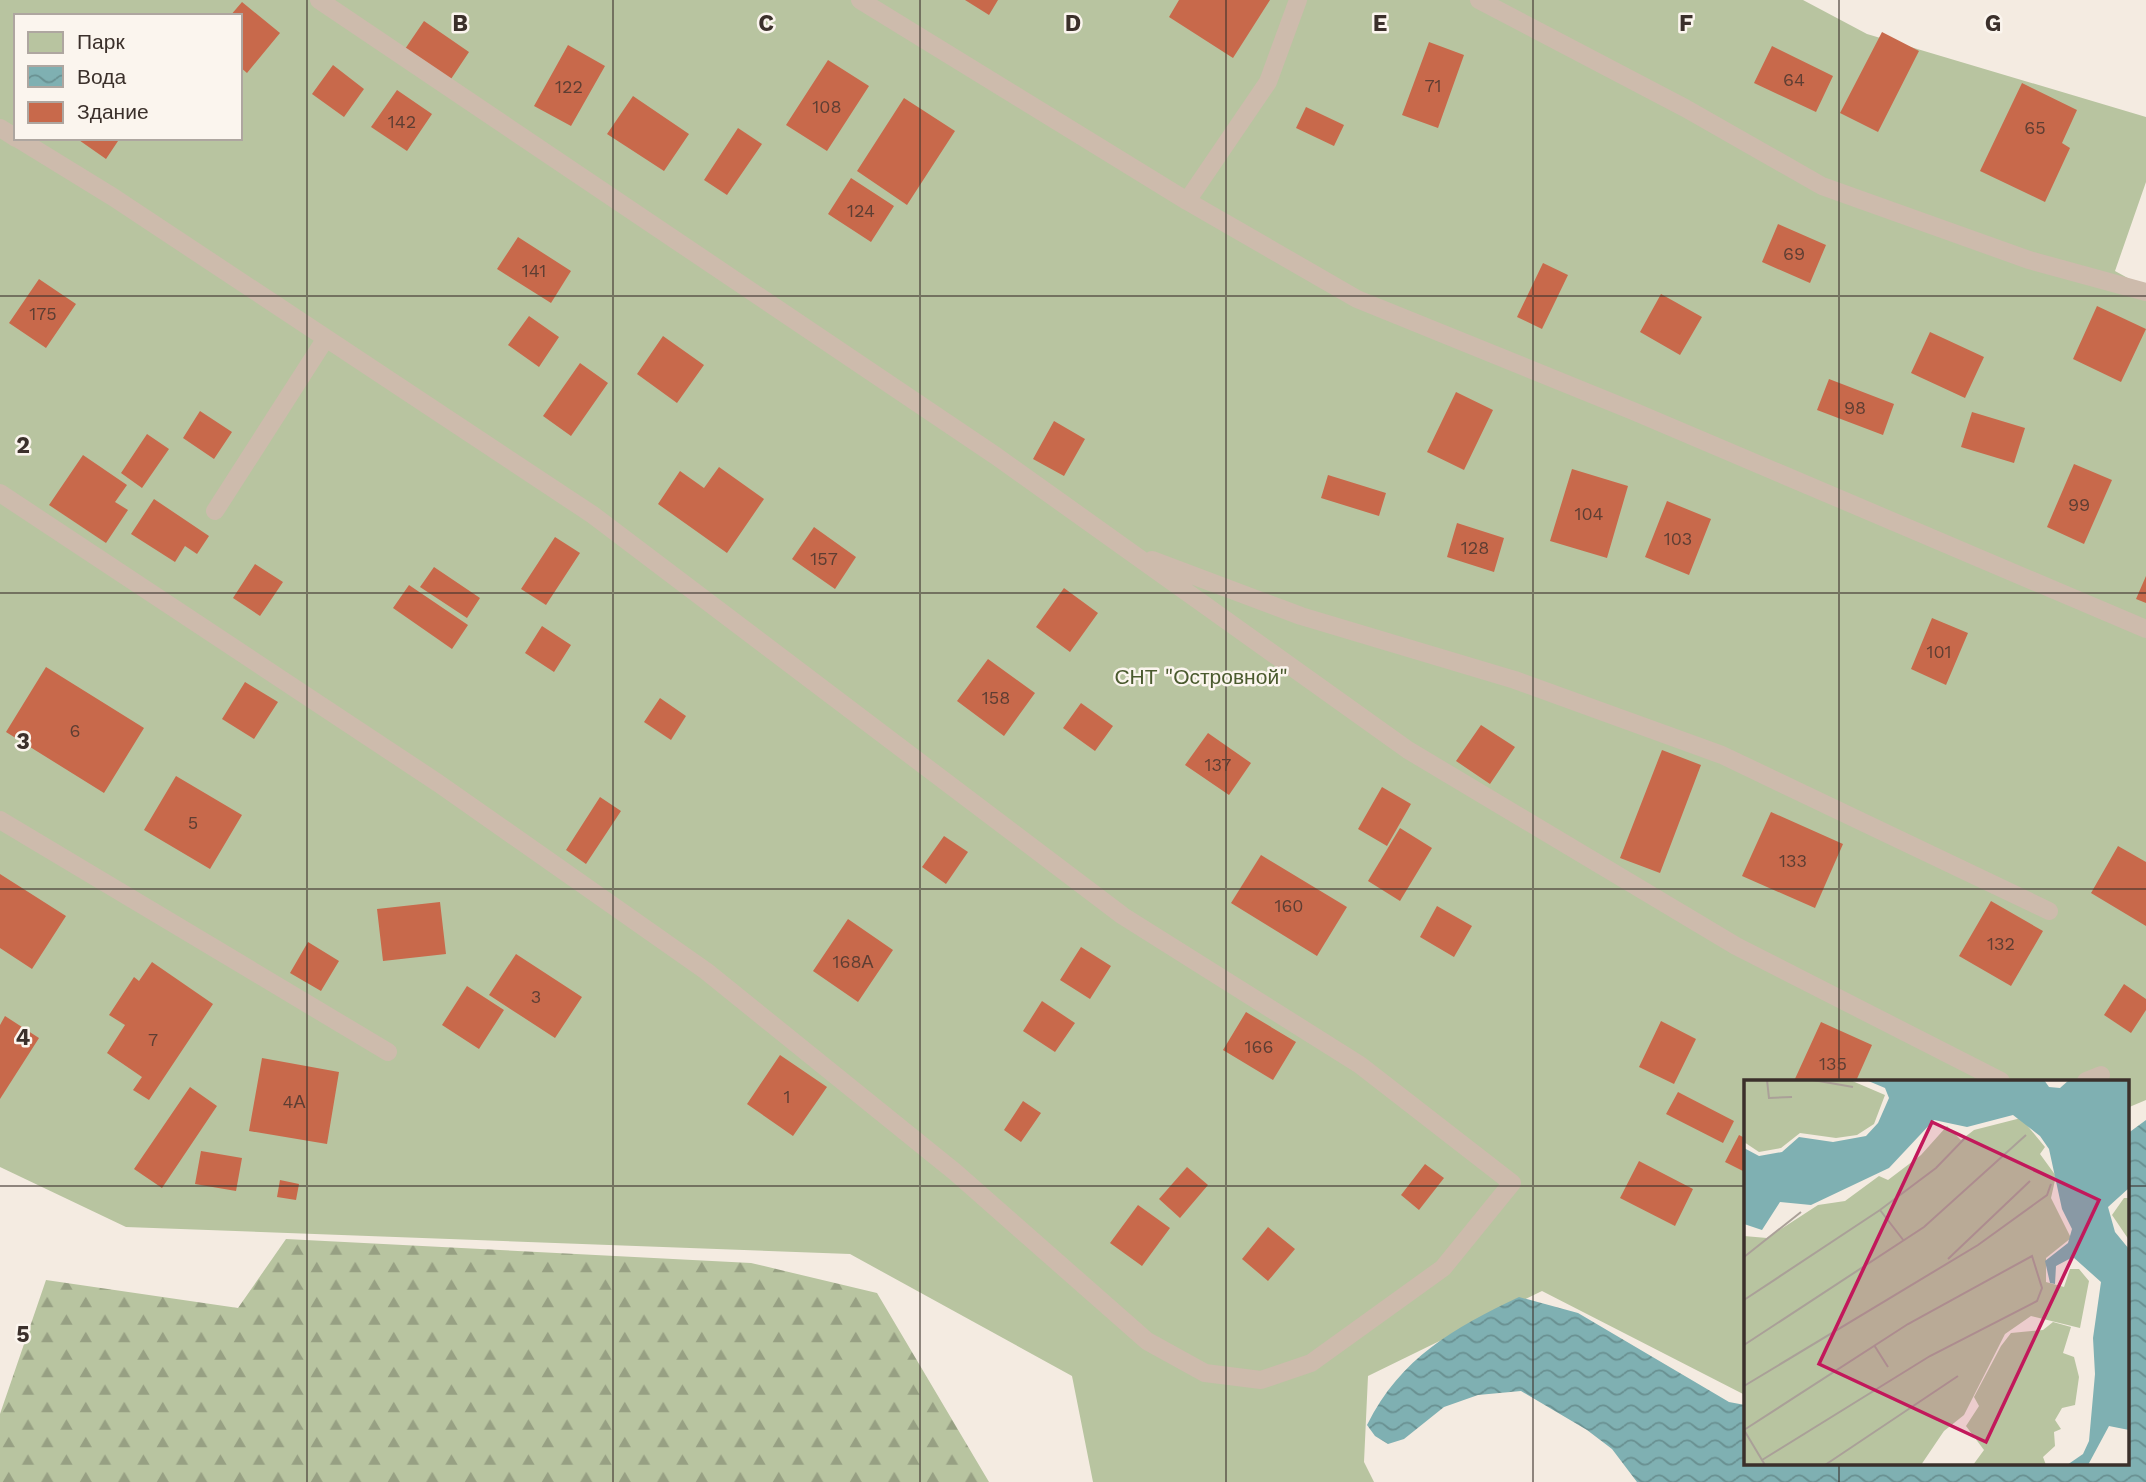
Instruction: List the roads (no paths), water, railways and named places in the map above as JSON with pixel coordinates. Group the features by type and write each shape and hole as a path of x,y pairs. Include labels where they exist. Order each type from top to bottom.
{"lane":[{"path":"319,0 996,456 1408,750 1736,946 1999,1080"},
{"path":"860,0 1187,201 1357,299 1633,411 2146,629"},
{"path":"1187,201 1268,82 1298,0"},
{"path":"1479,0 1685,108 1822,186 2029,260 2146,292"},
{"path":"0,493 438,783 706,971 955,1172 1147,1341 1205,1373 1261,1380 1311,1363 1443,1268 1512,1183 1360,1065 1123,916 593,515 113,197 19,140"},
{"path":"215,511 326,338"},
{"path":"1129,551 1301,616 1515,680 1722,755 2049,911"},
{"path":"0,820 388,1052"}],"water":[{"path":"2146,1120 2146,1482 1637,1482 1612,1449 1587,1430 1521,1391 1478,1395 1444,1407 1404,1439 1388,1444 1375,1436 1367,1425 1396,1381 1431,1347 1451,1333 1519,1297 1578,1313 1729,1402 1744,1405 1744,1464 2128,1464 2128,1133"}],"park label":[{"name":"СНТ \"Островной\"","path":"1201,676"}]}
